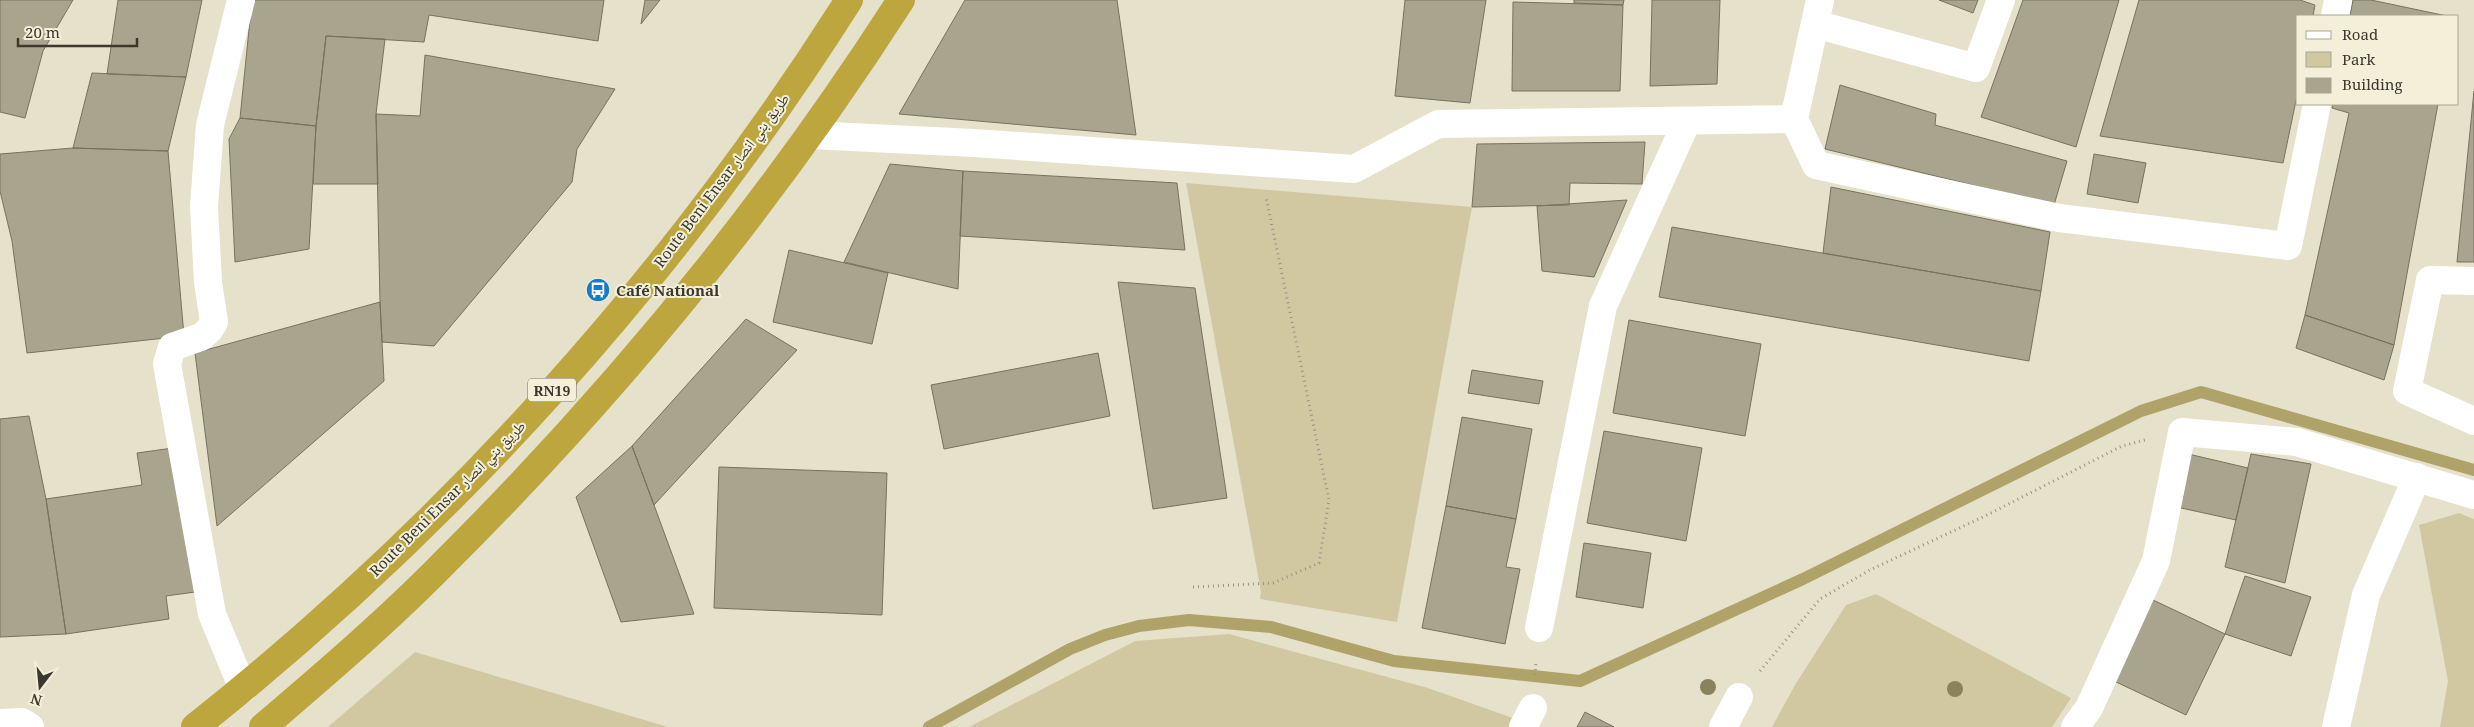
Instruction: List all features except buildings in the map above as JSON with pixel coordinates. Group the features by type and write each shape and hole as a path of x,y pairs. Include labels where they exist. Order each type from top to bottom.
{"highway":[{"name":"Route Beni Ensar طريق بني انصار","path":"195,727 243,689 384,563 503,445 614,319 719,188 816,51 849,0"},
{"name":"RN19","path":"263,727 340,661 443,564 542,463 636,357 726,248 810,135 902,0"}],"street":[{"path":"241,0 210,125 204,207 208,282 214,322 209,330 200,337 172,347 167,364 212,614 243,689"},
{"path":"2001,0 1976,68 1818,12 1794,119 1816,165 2059,218 2288,246 2317,105"},
{"path":"2335,15 2338,0"},
{"path":"810,135 1354,169 1438,124 1794,119"},
{"path":"1539,628 1603,306 1687,122"},
{"path":"2474,281 2430,280 2407,391 2474,421"},
{"path":"2076,727 2089,708 2156,561 2182,432 2297,442 2474,495"},
{"path":"2336,727 2366,595 2416,477"},
{"path":"1723,727 1739,697"},
{"path":"0,723 22,722 30,727"}],"path":[{"path":"1193,587 1274,583 1319,563 1328,509 1329,500 1259,162"},
{"path":"1739,697 1820,599 1870,570 1985,516 2122,446 2182,432"},
{"path":"1528,718 1539,628"}],"green space":[{"path":"1186,183 1472,207 1397,622 1260,599 1261,592"},
{"path":"2459,513 2474,519 2474,727 2440,727 2448,681 2419,525"},
{"path":"1876,594 2071,698 2052,727 1772,727 1795,685 1846,605"},
{"path":"1229,634 1428,688 1538,727 969,727 1135,641"},
{"path":"415,652 668,727 328,727"}],"waterway":[{"path":"929,727 1070,649 1105,635 1139,626 1189,620 1271,627 1394,661 1580,681 1803,579 2141,411 2201,392 2474,470"}],"place":[{"name":"Café National","path":"598,290"}]}
